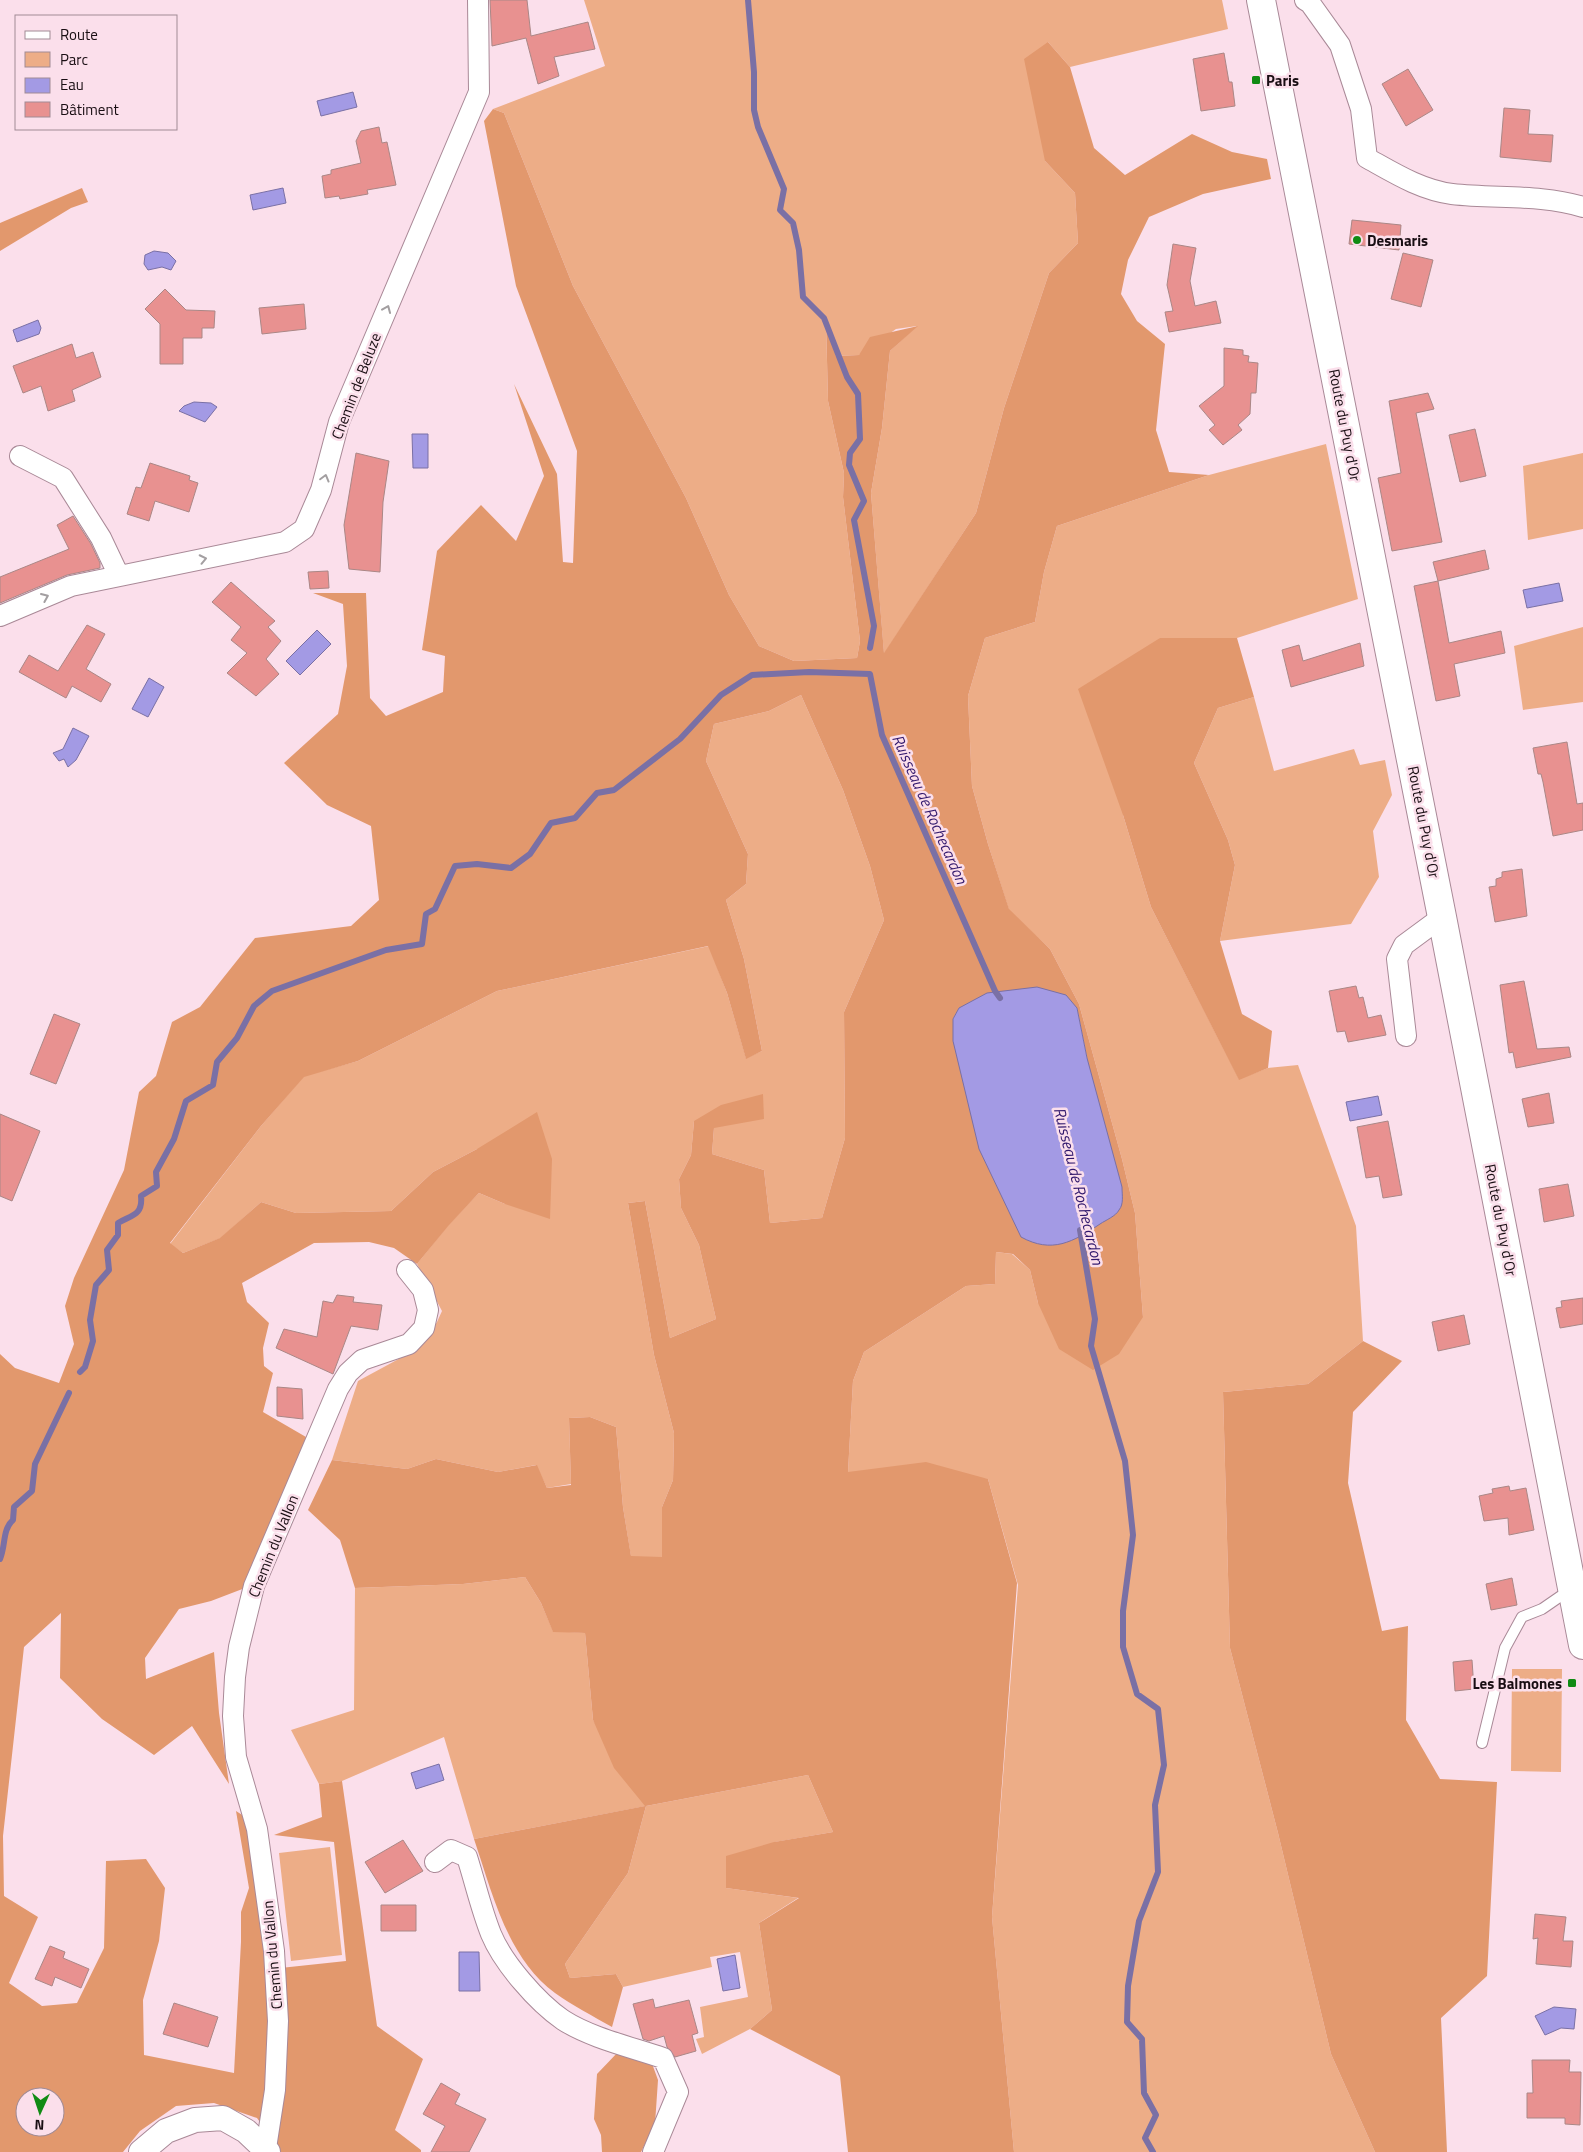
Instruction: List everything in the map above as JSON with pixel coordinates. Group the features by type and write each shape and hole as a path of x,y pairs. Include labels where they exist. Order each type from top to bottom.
{"main road":[{"name":"Route du Puy d'Or","path":"1261,0 1583,1645"}],"street":[{"name":"Chemin de Beluze","path":"0,616 71,586 285,542 304,528 321,490 340,422 479,92 478,0"},
{"path":"1305,0 1310,3 1340,45 1361,108 1367,158 1405,180 1450,194 1564,201 1583,207"},
{"path":"20,456 63,478 101,538 119,576"},
{"path":"1406,1036 1397,960 1404,945 1442,917"},
{"name":"Chemin du Vallon","path":"267,2150 274,2090 278,2021 274,1951 257,1828 236,1757 233,1716 239,1647 258,1578 338,1389 348,1373 362,1360 409,1344 424,1328 428,1310 423,1290 407,1270"},
{"path":"435,1862 451,1850 467,1857 491,1934 508,1966 536,1996 564,2020 614,2044 663,2058 678,2092 653,2152"},
{"path":"141,2152 166,2131 195,2120 223,2118 246,2131 267,2150"}],"lane":[{"path":"1482,1743 1505,1648 1522,1617 1542,1609 1572,1588"}],"green space":[{"path":"584,0 1222,0 1228,29 1070,67 1048,42 1045,161 1075,193 1078,243 1049,273 1004,408 976,513 884,654 871,493 882,428 890,351 917,326 896,329 859,355 836,356 826,322 828,401 844,473 843,497 860,641 857,658 794,661 759,646 729,595 686,498 573,286 504,113 493,109 605,66"},
{"path":"1326,444 1358,599 1237,638 1160,638 1123,815 1151,907 1239,1079 1268,1068 1298,1065 1356,1226 1363,1341 1308,1384 1223,1392 1230,1648 1278,1833 1331,2054 1375,2152 1014,2152 992,1917 1018,1585 988,1479 848,1472 853,1381 864,1352 966,1286 995,1284 996,1252 1012,1254 1030,1270 1038,1303 1143,1317 1135,1213 1079,1004 1050,949 1009,910 972,786 968,696 985,638 1035,622 1044,572 1057,526 1209,475"},
{"path":"1583,453 1583,529 1528,540 1523,466"},
{"path":"1583,627 1583,702 1523,710 1514,646"},
{"path":"801,695 843,790 870,866 884,920 844,1012 845,1138 822,1218 770,1223 764,1170 712,1154 714,1128 694,1121 691,1155 679,1179 681,1208 699,1245 716,1319 670,1338 645,1201 628,1203 654,1355 674,1433 673,1480 662,1507 663,1558 631,1557 623,1507 616,1427 590,1417 569,1418 571,1484 547,1488 536,1465 498,1472 436,1459 407,1469 332,1460 358,1381 419,1348 437,1322 442,1311 417,1264 449,1224 479,1193 505,1204 477,1149 433,1172 391,1211 296,1213 261,1202 221,1238 183,1253 170,1244 261,1126 304,1076 358,1061 497,991 709,946 727,993 746,1058 762,1051 744,959 726,900 746,884 748,854 706,761 714,724 769,711"},
{"path":"1254,697 1274,771 1354,749 1360,765 1385,760 1392,795 1373,831 1379,877 1351,924 1220,941 1235,865 1228,840 1194,763 1218,708"},
{"path":"525,1577 541,1603 553,1631 585,1633 593,1720 646,1806 474,1839 444,1737 342,1781 319,1784 291,1730 354,1710 355,1588 463,1584"},
{"path":"1512,1669 1562,1669 1561,1772 1511,1771"},
{"path":"808,1775 833,1832 775,1842 726,1888 798,1898 759,1923 772,2010 750,2029 702,2054 696,2039 704,2037 700,2007 748,1997 740,1952 710,1957 712,1967 623,1987 616,1974 570,1978 565,1964 628,1873 646,1806"},
{"path":"330,1847 342,1955 291,1961 279,1853"}],"shaded area":[{"path":"1048,42 1070,67 1094,148 1125,175 1192,134 1232,152 1267,159 1271,179 1203,194 1149,217 1128,260 1121,294 1137,321 1165,344 1156,430 1169,472 1209,475 1057,526 1044,572 1035,622 985,638 968,696 972,786 1009,909 1050,949 1079,1004 1135,1213 1143,1317 1119,1354 1093,1370 1059,1349 1038,1303 1030,1270 1013,1254 996,1252 995,1284 966,1286 864,1352 853,1381 848,1472 926,1462 988,1479 1017,1583 992,1917 1014,2152 848,2152 840,2076 750,2029 772,2010 759,1923 799,1898 726,1888 726,1856 774,1842 833,1832 808,1775 646,1806 628,1873 565,1964 570,1978 616,1974 623,1987 612,2027 562,1998 538,1979 513,1943 503,1923 474,1839 645,1806 614,1768 593,1720 585,1633 553,1632 541,1603 525,1577 463,1584 355,1588 340,1540 308,1510 332,1460 407,1469 436,1459 498,1472 537,1465 547,1488 571,1485 569,1418 590,1417 616,1427 623,1507 631,1556 662,1557 662,1507 673,1480 674,1433 654,1355 628,1203 645,1201 670,1338 716,1319 699,1245 681,1208 679,1179 691,1155 694,1121 721,1105 763,1094 764,1119 714,1128 712,1154 764,1170 770,1223 822,1218 845,1138 844,1012 884,920 870,866 843,790 801,695 769,711 714,724 706,761 748,854 746,884 726,900 744,959 762,1051 746,1059 727,993 708,946 497,991 358,1061 304,1077 261,1126 170,1243 183,1253 220,1238 261,1202 296,1213 391,1211 433,1172 477,1149 537,1112 552,1159 550,1219 479,1193 449,1225 417,1264 394,1248 369,1242 314,1243 242,1283 247,1302 269,1323 263,1348 264,1366 273,1373 263,1412 306,1437 285,1493 245,1588 211,1601 179,1609 145,1658 146,1679 214,1652 219,1713 229,1784 192,1726 154,1755 102,1719 60,1678 61,1613 24,1647 3,1836 4,1896 38,1917 9,1983 42,2006 77,2003 104,1948 106,1861 146,1859 165,1888 159,1941 143,2000 144,2055 234,2073 241,1912 249,1888 236,1811 250,1820 271,1969 346,1961 334,1842 274,1835 322,1817 319,1784 342,1781 377,2026 423,2059 395,2130 421,2150 421,2152 281,2152 257,2118 214,2103 176,2106 140,2131 123,2152 0,2152 0,1354 15,1368 59,1383 74,1344 65,1306 74,1278 124,1170 139,1092 156,1076 172,1022 200,1007 255,938 351,926 379,900 371,826 327,805 284,763 338,714 347,666 343,604 313,593 366,593 370,698 386,716 443,692 445,656 422,650 437,551 481,505 516,541 544,476 514,384 557,474 563,562 573,563 577,451 516,286 484,121 493,109 504,113 573,286 686,498 729,595 759,646 794,661 857,658 860,641 843,497 844,473 828,401 826,320 836,356 859,355 870,337 918,326 890,351 882,428 871,493 884,653 976,513 1004,408 1049,273 1078,243 1075,193 1045,161 1024,59","holes":["959,1008 1077,1008 1087,1058 953,1042 953,1019"]},
{"path":"82,188 88,202 71,208 0,251 0,223"},
{"path":"1160,638 1237,638 1254,697 1218,708 1194,763 1228,840 1235,865 1220,941 1242,1014 1272,1031 1268,1068 1239,1080 1151,907 1123,815 1078,689"},
{"path":"1363,1341 1402,1361 1353,1412 1348,1483 1382,1631 1408,1626 1406,1720 1440,1779 1497,1782 1487,1976 1441,2018 1447,2152 1375,2152 1331,2054 1278,1833 1230,1648 1223,1392 1308,1384"},
{"path":"619,2051 650,2058 658,2080 655,2124 641,2152 602,2152 601,2135 594,2119 597,2074"}],"water":[{"path":"353,92 357,107 321,116 317,101"},
{"path":"283,188 286,203 253,210 250,195"},
{"path":"154,251 168,253 176,261 171,270 162,267 148,270 144,264 145,255"},
{"path":"38,320 41,328 39,334 17,342 13,330"},
{"path":"194,402 211,403 217,407 205,422 179,411 184,406"},
{"path":"412,434 428,434 428,468 413,468"},
{"path":"1559,583 1563,601 1527,608 1523,590"},
{"path":"317,630 331,644 300,675 286,661"},
{"path":"149,678 164,687 148,717 132,709"},
{"path":"73,728 89,736 76,760 68,767 64,759 59,761 53,753 63,749"},
{"path":"1037,987 1066,995 1077,1008 1087,1058 1122,1187 1122,1205 1116,1214 1071,1241 1052,1245 1043,1245 1021,1237 979,1149 953,1041 953,1019 959,1008 987,993"},
{"path":"1378,1096 1382,1115 1350,1121 1346,1102"},
{"path":"439,1764 444,1780 416,1789 411,1773"},
{"path":"459,1952 479,1952 480,1991 459,1991"},
{"path":"735,1955 740,1988 723,1991 717,1959"},
{"path":"1554,2007 1576,2009 1574,2029 1561,2028 1545,2035 1535,2016"}],"building":[{"path":"490,0 527,0 531,36 588,22 595,49 554,57 559,76 538,84 526,38 492,46"},
{"path":"1224,53 1229,82 1232,82 1235,106 1201,111 1193,59"},
{"path":"1408,69 1433,110 1406,126 1382,84"},
{"path":"1504,108 1530,110 1528,134 1553,135 1551,162 1500,157"},
{"path":"379,127 382,143 387,142 396,185 367,190 368,194 340,199 339,196 325,198 322,176 331,174 331,170 361,163 356,141 361,131"},
{"path":"1352,220 1401,225 1399,250 1349,244"},
{"path":"1173,244 1196,248 1190,281 1195,306 1216,301 1221,323 1169,332 1165,312 1173,311 1167,285"},
{"path":"1403,253 1433,260 1421,307 1391,299"},
{"path":"165,289 186,310 215,311 214,328 202,328 202,338 183,338 183,364 160,364 160,324 145,309"},
{"path":"304,304 306,329 262,334 259,308"},
{"path":"72,344 76,358 93,352 101,377 72,390 75,401 48,411 41,386 23,393 13,366"},
{"path":"1224,348 1243,350 1243,355 1249,356 1248,362 1258,363 1256,393 1251,393 1250,414 1238,425 1242,430 1223,445 1209,430 1215,425 1199,406 1224,386"},
{"path":"1428,393 1434,409 1416,413 1442,542 1392,551 1378,478 1401,473 1389,401"},
{"path":"1475,429 1486,476 1460,482 1449,435"},
{"path":"356,453 389,461 383,502 380,572 349,569 344,525"},
{"path":"150,463 190,476 189,480 198,483 189,512 155,501 149,521 127,514 136,487 141,488"},
{"path":"73,516 91,544 100,563 100,568 67,575 0,603 0,577 69,549 57,525"},
{"path":"1485,550 1489,569 1438,581 1433,562"},
{"path":"328,571 329,588 310,589 308,572"},
{"path":"1438,581 1449,643 1501,631 1505,653 1454,664 1460,696 1436,701 1414,586"},
{"path":"231,582 275,621 268,627 281,641 266,659 279,674 256,696 227,673 247,653 231,640 241,627 212,602"},
{"path":"87,625 105,634 86,669 111,684 101,702 72,686 66,698 19,672 29,655 58,671"},
{"path":"1360,643 1364,666 1291,687 1282,650 1299,645 1303,661"},
{"path":"1567,742 1577,804 1583,803 1583,830 1553,836 1543,782 1541,774 1538,774 1533,748"},
{"path":"1522,869 1527,916 1495,922 1489,887 1496,886 1496,879 1502,877 1502,872"},
{"path":"1524,981 1537,1049 1569,1047 1571,1057 1516,1068 1513,1052 1509,1053 1500,985"},
{"path":"1356,986 1359,998 1363,997 1368,1018 1381,1015 1386,1035 1348,1042 1345,1031 1337,1032 1329,991"},
{"path":"54,1014 80,1024 56,1084 30,1074"},
{"path":"1549,1093 1554,1123 1528,1127 1522,1099"},
{"path":"0,1114 40,1131 12,1201 0,1196"},
{"path":"1388,1121 1402,1195 1383,1198 1379,1176 1366,1178 1357,1127"},
{"path":"1568,1184 1574,1216 1544,1222 1539,1189"},
{"path":"337,1295 354,1297 353,1302 382,1305 378,1330 351,1326 333,1374 276,1348 284,1329 317,1337 323,1301 333,1303"},
{"path":"1583,1298 1583,1324 1560,1328 1556,1308 1562,1307 1561,1301"},
{"path":"1464,1315 1470,1344 1438,1351 1432,1322"},
{"path":"277,1387 302,1389 303,1419 277,1416"},
{"path":"1509,1486 1510,1491 1526,1488 1534,1530 1509,1535 1508,1518 1484,1521 1479,1496 1493,1493 1492,1489"},
{"path":"1512,1578 1517,1605 1491,1610 1486,1584"},
{"path":"1472,1660 1474,1689 1455,1691 1453,1662"},
{"path":"403,1840 423,1871 385,1893 365,1862"},
{"path":"381,1905 416,1905 416,1931 381,1931"},
{"path":"1535,1914 1566,1917 1563,1941 1573,1941 1571,1967 1536,1964 1538,1938 1533,1939"},
{"path":"50,1946 65,1952 63,1958 89,1969 81,1988 55,1977 52,1986 35,1979"},
{"path":"653,1999 655,2008 689,2000 698,2033 692,2035 696,2051 675,2057 667,2047 664,2036 649,2041 643,2039 633,2004"},
{"path":"174,2003 218,2017 208,2047 163,2034"},
{"path":"1532,2060 1570,2060 1569,2072 1581,2072 1580,2125 1565,2124 1565,2118 1527,2118 1527,2093 1533,2093"},
{"path":"441,2083 460,2094 455,2104 486,2119 469,2152 431,2152 445,2126 423,2114"}],"waterway":[{"name":"Ruisseau de Rochecardon","path":"748,0 754,72 754,110 758,127 784,189 780,210 793,223 799,250 803,297 824,318 847,377 858,394 860,439 850,453 849,465 864,501 854,520 874,626 870,648"},
{"path":"80,1372 85,1367 93,1341 90,1320 96,1285 109,1270 107,1250 118,1235 118,1223 136,1214 140,1207 141,1196 157,1186 156,1172 174,1139 186,1101 213,1085 217,1062 237,1038 254,1006 272,991 386,950 422,944 426,914 435,909 455,866 477,864 511,868 530,854 551,823 575,818 597,793 614,790 680,739 721,695 752,675 809,672 870,674 882,735 995,991 1000,998"},
{"name":"Ruisseau de Rochecardon","path":"1080,1230 1095,1319 1091,1346 1125,1461 1133,1535 1123,1611 1123,1647 1137,1694 1158,1709 1164,1765 1155,1805 1158,1872 1139,1921 1128,1986 1127,2022 1142,2039 1144,2093 1156,2115 1145,2138 1153,2152"},
{"path":"0,1559 7,1528 13,1520 14,1507 32,1491 35,1464 69,1393"}],"place":[{"name":"Paris","path":"1256,80"},
{"name":"Desmaris","path":"1357,240"},
{"name":"Les Balmones","path":"1572,1683"}]}
